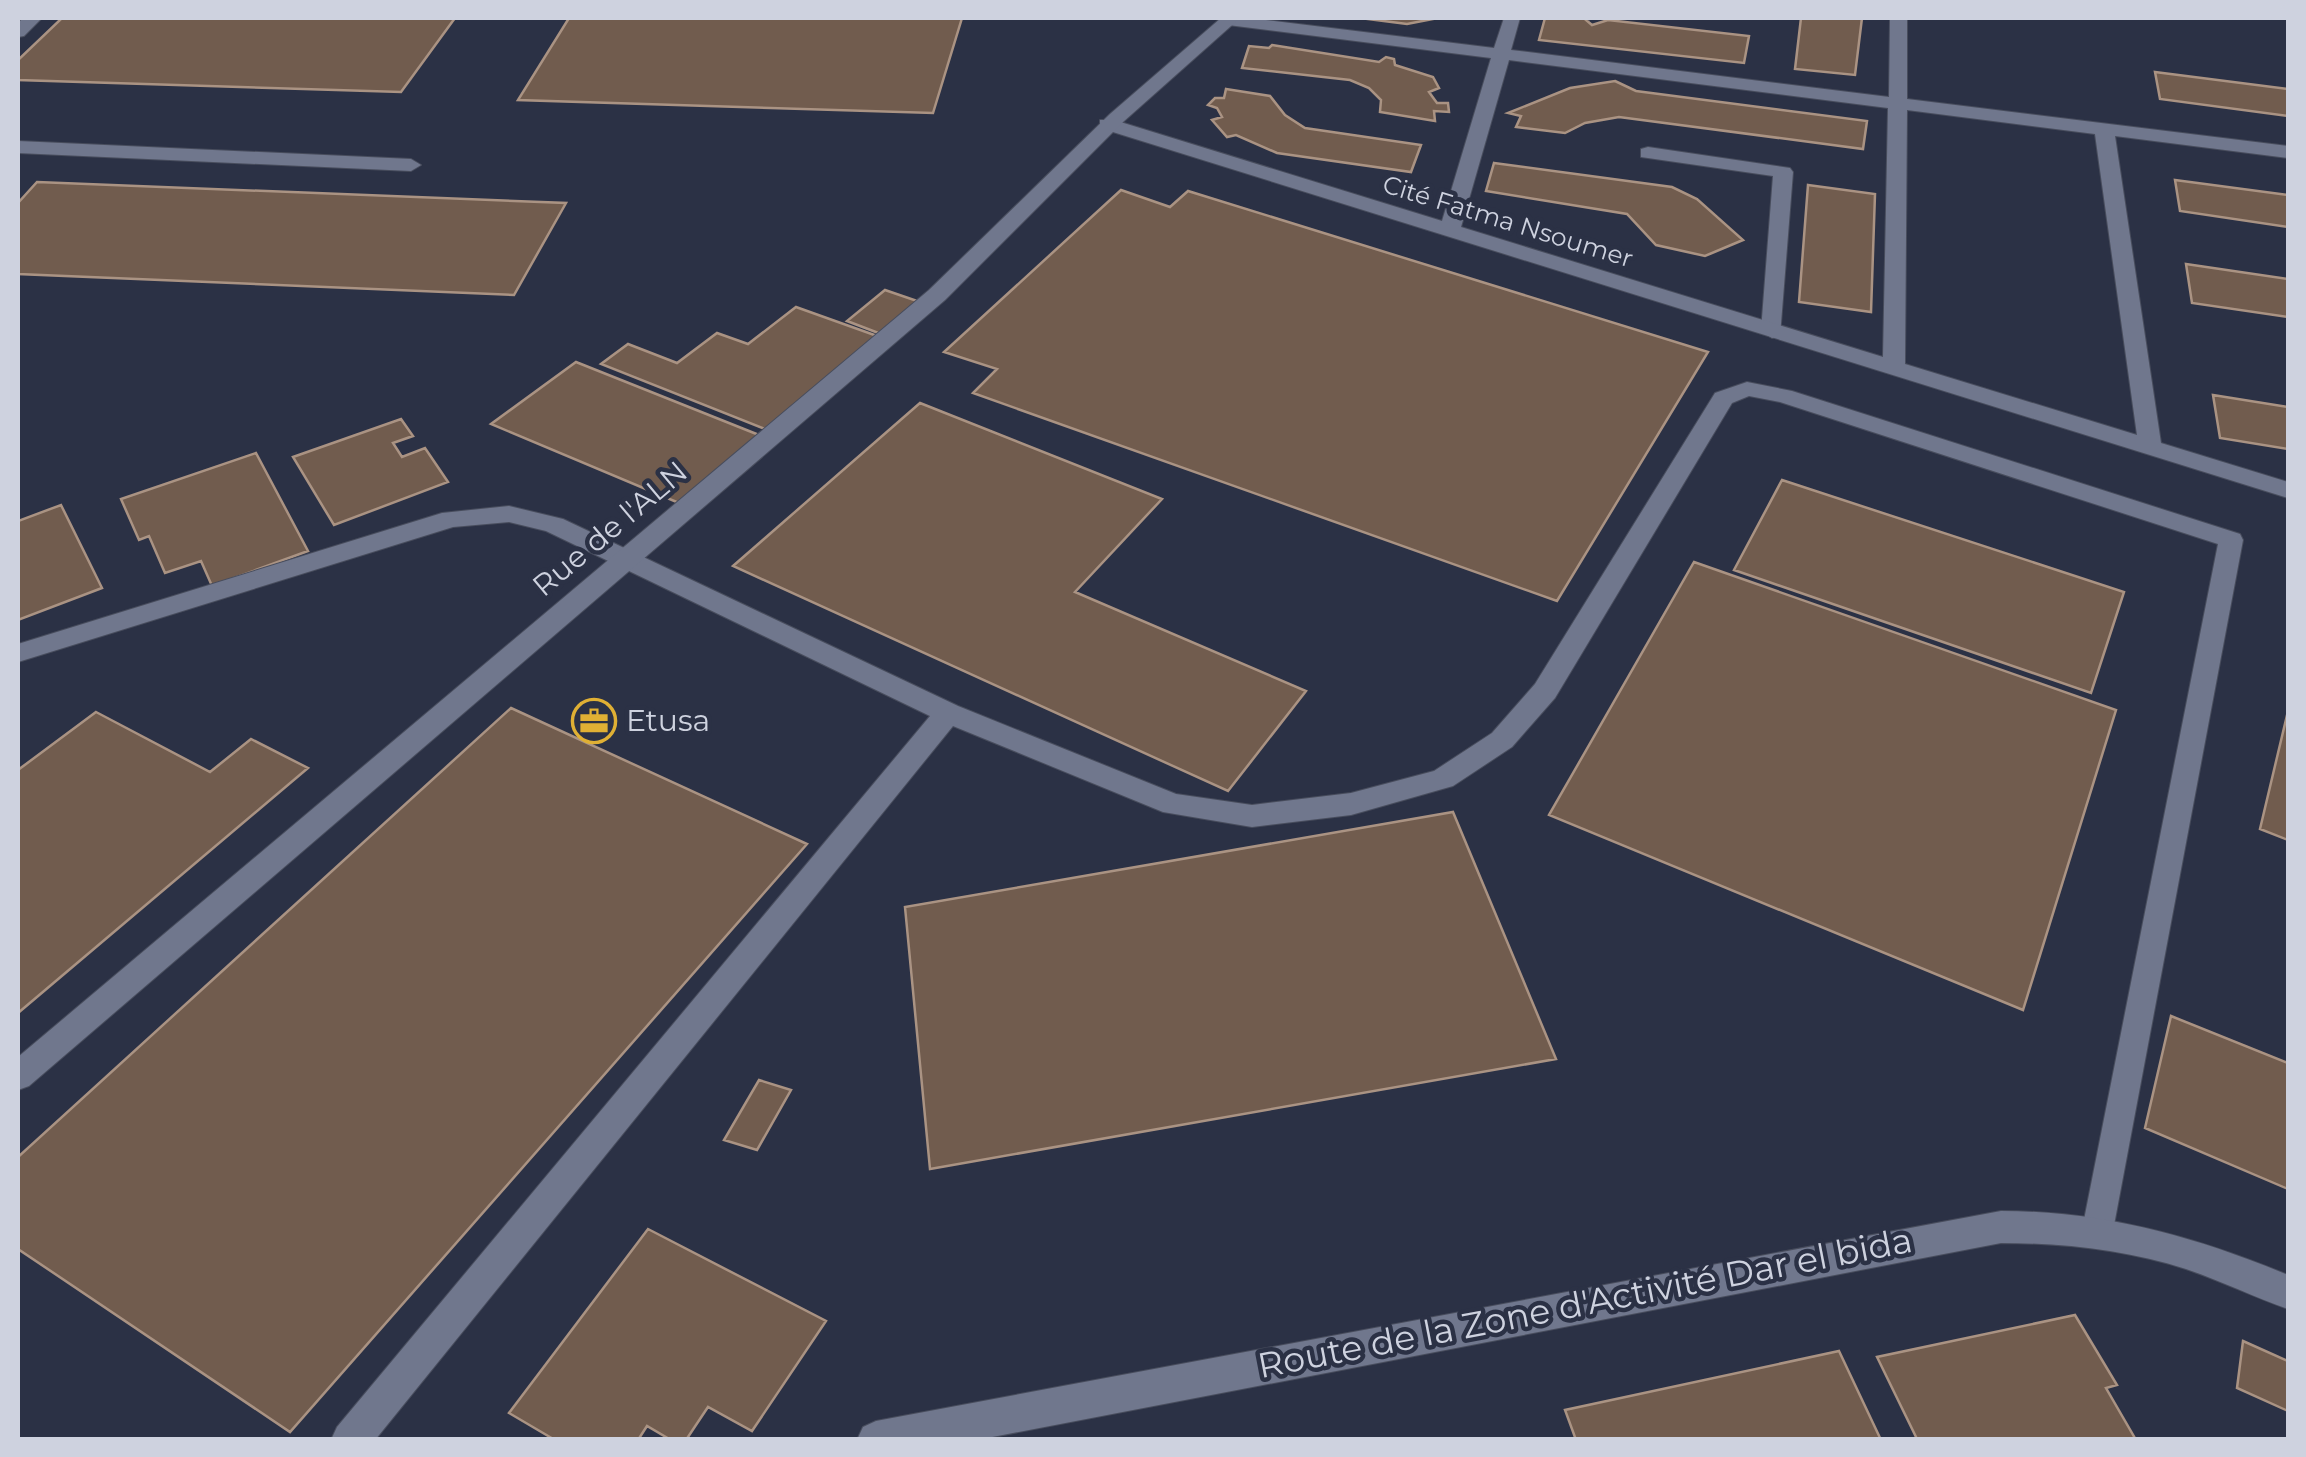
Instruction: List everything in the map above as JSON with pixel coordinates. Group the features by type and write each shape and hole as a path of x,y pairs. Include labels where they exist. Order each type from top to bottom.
{"street":[{"path":"18,32 34,18"},
{"path":"1229,18 2288,152"},
{"name":"Rue de l'ALN","path":"18,1076 950,284 1150,82 1229,18"},
{"path":"1448,232 1512,18"},
{"path":"1894,369 1899,18"},
{"name":"Cité Fatma Nsoumer","path":"1107,124 2288,490"},
{"path":"2104,128 2150,447"},
{"path":"19,148 411,165"},
{"path":"1648,154 1783,172 1772,331"},
{"path":"18,653 451,519 509,514 554,525 948,713 1173,804 1252,816 1351,804 1443,779 1502,740 1545,691 1723,398 1747,390 1784,396 2230,540 2099,1230"},
{"path":"350,1440 948,713"},
{"name":"Route de la Zone d'Activité Dar el bida","path":"876,1440 1955,1233 2033,1226 2099,1230 2156,1241 2214,1260 2288,1292"}],"building":[{"path":"62,18 455,18 401,92 18,80 18,60"},
{"path":"569,18 962,18 933,113 518,100"},
{"path":"1360,18 1438,18 1407,24"},
{"path":"1545,18 1592,18 1586,20 1592,25 1608,20 1749,36 1744,63 1539,40"},
{"path":"1801,18 1862,18 1855,75 1795,69"},
{"path":"1272,45 1379,62 1386,57 1394,59 1395,65 1433,77 1439,88 1429,92 1437,103 1448,103 1449,112 1434,111 1435,121 1380,112 1381,100 1369,88 1350,80 1242,68 1249,46"},
{"path":"2155,72 2288,89 2288,116 2160,99"},
{"path":"1615,81 1636,91 1867,121 1863,149 1619,117 1585,123 1565,133 1516,127 1521,116 1508,113 1570,88"},
{"path":"1226,89 1270,96 1285,115 1305,128 1421,145 1411,172 1277,153 1236,135 1227,137 1212,120 1222,117 1217,108 1208,105 1215,98 1224,98"},
{"path":"1494,163 1672,187 1697,199 1743,240 1705,256 1656,245 1627,214 1486,191"},
{"path":"2175,180 2288,195 2288,227 2180,211"},
{"path":"37,182 566,203 514,295 18,274 18,203"},
{"path":"1808,185 1875,194 1871,312 1799,302"},
{"path":"1121,190 1170,207 1188,191 1708,352 1557,601 973,393 997,369 944,352"},
{"path":"2186,264 2288,279 2288,317 2192,303"},
{"path":"885,290 920,302 881,334 847,321"},
{"path":"796,307 880,337 770,431 601,364 628,344 677,363 717,333 748,344"},
{"path":"576,362 759,435 679,503 491,424"},
{"path":"2213,395 2288,407 2288,449 2220,438"},
{"path":"920,403 1162,499 1075,592 1306,691 1228,791 733,566"},
{"path":"401,419 413,436 393,443 402,457 425,448 448,482 334,525 293,457"},
{"path":"256,453 308,551 212,586 201,561 165,573 149,536 139,540 121,499"},
{"path":"1782,480 2124,592 2091,693 1734,570"},
{"path":"61,505 102,588 18,620 18,521"},
{"path":"1694,562 2116,710 2023,1010 1549,815"},
{"path":"511,708 807,844 290,1432 18,1249 18,1157"},
{"path":"2288,711 2288,840 2260,829"},
{"path":"96,712 210,772 251,739 308,768 18,1013 18,770"},
{"path":"1453,812 1556,1059 930,1169 905,907"},
{"path":"2171,1016 2288,1063 2288,1189 2145,1128"},
{"path":"759,1080 791,1090 757,1150 724,1140"},
{"path":"648,1229 826,1321 752,1431 708,1407 686,1440 671,1440 647,1426 638,1440 555,1440 509,1413"},
{"path":"2075,1315 2117,1385 2106,1388 2136,1440 1905,1440 1916,1437 1877,1357"},
{"path":"2243,1341 2288,1361 2288,1411 2237,1388"},
{"path":"1839,1351 1881,1440 1576,1440 1565,1410"}],"place":[{"name":"Etusa","path":"594,721"}]}
